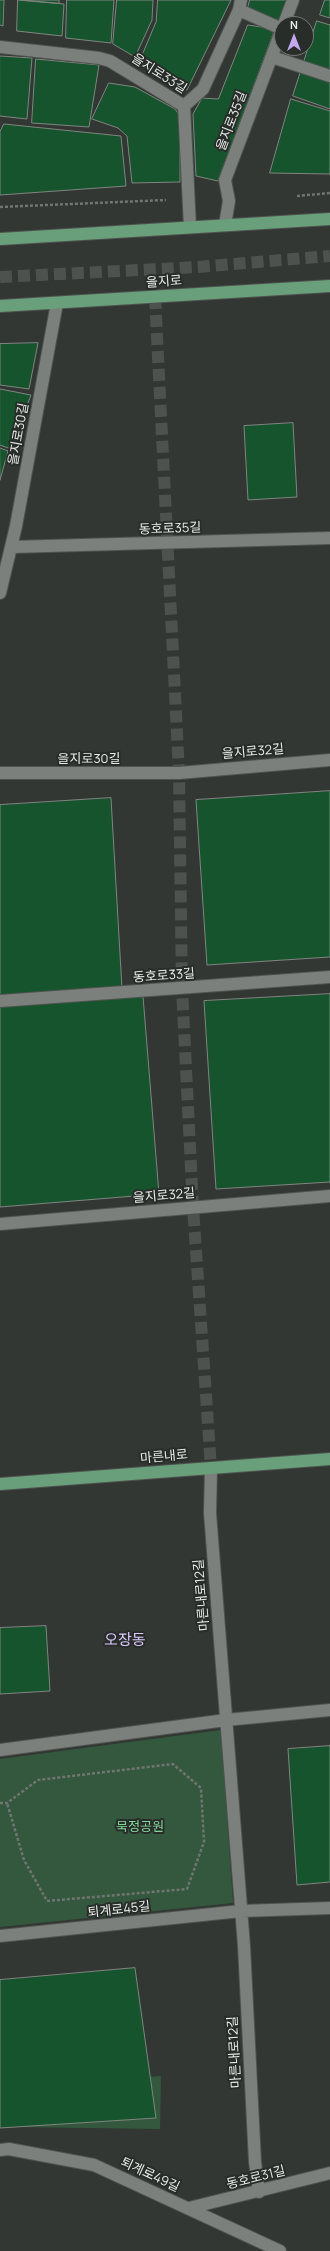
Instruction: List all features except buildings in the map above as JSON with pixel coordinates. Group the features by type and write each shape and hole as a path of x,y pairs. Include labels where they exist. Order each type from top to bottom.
{"main road":[{"path":"0,239 330,219"},
{"name":"을지로","path":"0,306 330,286"},
{"name":"마른내로","path":"0,1484 330,1459"}],"street":[{"path":"287,16 293,0"},
{"path":"184,106 203,89 240,5 274,24"},
{"name":"을지로33길","path":"0,47 99,58 110,61 184,106 190,227"},
{"name":"을지로35길","path":"224,225 229,201 225,180 274,51"},
{"path":"272,57 330,76"},
{"name":"을지로30길","path":"0,593 11,547 57,303"},
{"name":"동호로35길","path":"11,547 330,538"},
{"name":"을지로32길","path":"178,773 330,760"},
{"name":"을지로30길","path":"0,773 178,773"},
{"name":"동호로33길","path":"0,1001 330,977"},
{"name":"을지로32길","path":"0,1224 330,1196"},
{"name":"마른내로12길","path":"211,1468 210,1513 241,1911 255,2162 259,2192"},
{"path":"0,1750 226,1720 330,1710"},
{"path":"241,1911 330,1908"},
{"name":"퇴계로45길","path":"0,1936 241,1911"},
{"name":"퇴계로49길","path":"0,2150 9,2149 94,2165 280,2251"},
{"name":"동호로31길","path":"189,2208 259,2192 330,2173"}],"path":[{"path":"294,196 330,194"},
{"path":"0,207 189,200"},
{"path":"0,1803 7,1803 38,1780 172,1764 201,1788 204,1842 188,1889 47,1901 24,1860 7,1803"}],"green space":[{"name":"묵정공원","path":"221,1730 233,1903 0,1927 0,1759"},
{"path":"161,2076 160,2129 17,2127 15,2086"}],"tunnel":[{"path":"0,277 199,267 330,256"},
{"path":"155,297 179,773 182,989 193,1207 211,1468"}],"district":[{"name":"오장동","path":"125,1641"}]}
